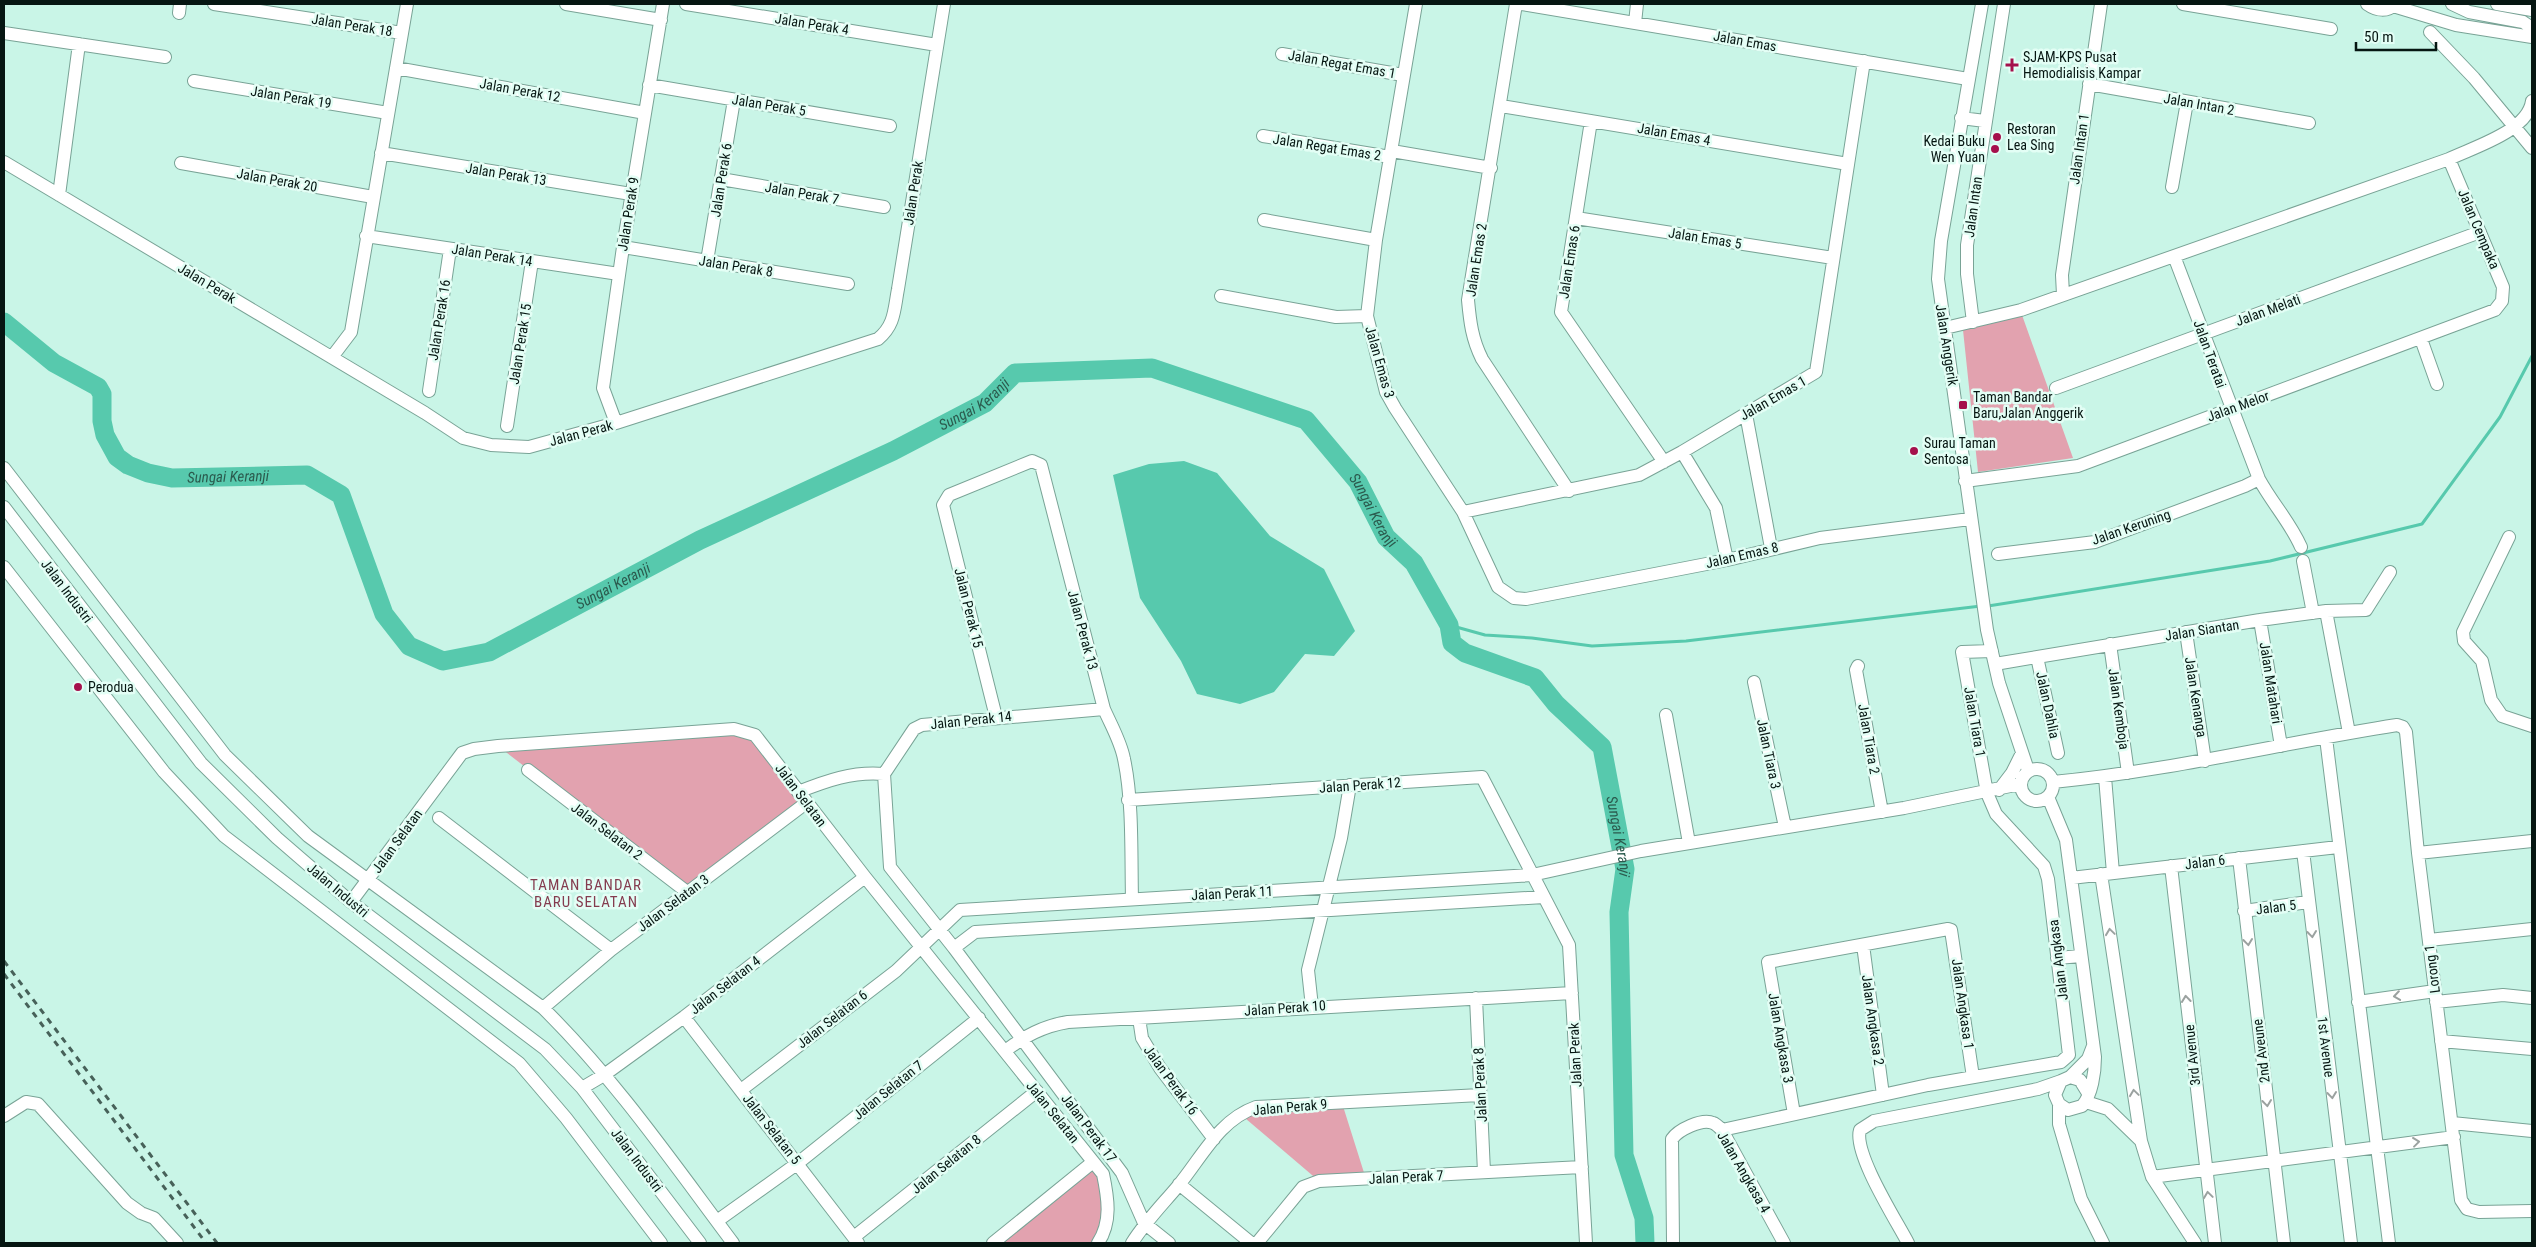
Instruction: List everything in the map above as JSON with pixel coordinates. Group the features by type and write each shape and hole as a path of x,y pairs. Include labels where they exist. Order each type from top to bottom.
{"street":[{"name":"Jalan Perak 18","path":"214,4 402,32"},
{"path":"332,357 351,332 407,4"},
{"path":"566,4 660,20"},
{"name":"Jalan Perak 9","path":"616,423 603,388 631,194 663,4"},
{"name":"Jalan Perak 4","path":"686,4 750,9 937,45"},
{"name":"Jalan Perak","path":"4,162 332,357 463,438 491,445 529,447 616,423 878,339 888,331 892,321 898,290 944,4"},
{"name":"Jalan Emas 3","path":"1416,4 1376,240 1367,316 1386,392 1394,408 1463,512 1498,587 1514,598"},
{"name":"Jalan Emas 2","path":"1516,4 1491,168 1468,300 1474,342 1482,359 1569,491"},
{"name":"Jalan Emas","path":"1522,4 1968,79"},
{"path":"1634,23 1638,4"},
{"name":"Jalan Anggerik","path":"1982,4 1961,118 1939,260 1940,302 1987,630 1994,664 2028,770"},
{"name":"Jalan Intan","path":"1973,322 1967,274 1967,245 2004,4"},
{"name":"Jalan Intan 1","path":"2063,295 2062,275 2101,4"},
{"path":"2183,4 2331,29"},
{"path":"2368,4 2380,10 2395,5 2456,25 2532,37"},
{"path":"2452,4 2468,12 2523,22 2532,28"},
{"path":"2497,4 2532,10"},
{"path":"2430,32 2474,78 2532,148"},
{"path":"4,33 165,57"},
{"path":"60,195 79,44"},
{"name":"Jalan Regat Emas 1","path":"1282,54 1403,75"},
{"name":"Jalan Emas 1","path":"1463,512 1639,475 1682,452 1816,372 1864,61"},
{"name":"Jalan Perak 12","path":"396,68 645,113"},
{"name":"Jalan Perak 19","path":"194,81 388,113"},
{"name":"Jalan Intan 2","path":"2089,84 2309,123"},
{"name":"Jalan Perak 5","path":"649,85 890,126"},
{"name":"Jalan Perak 6","path":"707,261 734,100"},
{"path":"1945,328 2021,310 2449,159 2515,128 2528,114 2532,101"},
{"path":"2172,187 2187,102"},
{"name":"Jalan Emas 4","path":"1500,106 1848,164"},
{"path":"1961,118 1985,121"},
{"name":"Jalan Emas 6","path":"1591,120 1561,312 1664,462"},
{"name":"Jalan Regat Emas 2","path":"1263,136 1491,168"},
{"name":"Jalan Perak 13","path":"381,153 631,194"},
{"name":"Jalan Cempaka","path":"2449,159 2503,287 2502,300"},
{"name":"Jalan Perak 20","path":"181,163 373,196"},
{"name":"Jalan Perak 7","path":"721,179 884,208"},
{"name":"Jalan Emas 5","path":"1576,218 1833,258"},
{"path":"1264,220 1376,240"},
{"name":"Jalan Melati","path":"2056,388 2480,232"},
{"name":"Jalan Perak 14","path":"366,236 619,274"},
{"name":"Jalan Perak 8","path":"623,247 848,284"},
{"name":"Jalan Perak 16","path":"428,391 450,249"},
{"name":"Jalan Teratai","path":"2174,256 2230,409 2259,479 2272,504 2292,527 2301,547"},
{"name":"Jalan Perak 15","path":"507,426 532,261"},
{"path":"1221,296 1336,317 1367,316"},
{"name":"Jalan Melor","path":"1965,481 2078,466 2421,339 2495,310 2502,300"},
{"path":"2421,339 2437,384"},
{"path":"1746,414 1771,548"},
{"path":"1682,452 1716,508 1727,560"},
{"name":"Jalan Perak 13","path":"945,500 949,495 1032,461 1040,465 1104,709 1125,760 1132,899"},
{"path":"4,468 225,755 308,836 543,1008 575,1040 604,1075 733,1243"},
{"name":"Jalan Keruning","path":"1998,554 2095,542 2245,486 2259,479"},
{"name":"Jalan Perak 15","path":"945,500 943,505 996,717"},
{"name":"Jalan Industri","path":"4,507 201,763 277,838 351,902 545,1049 582,1088 694,1241"},
{"name":"Jalan Emas 8","path":"1514,598 1526,599 1727,560 1771,548 1820,538 1970,519"},
{"path":"2508,537 2463,632 2464,641 2482,661 2491,700 2502,716 2532,726"},
{"path":"2053,782 2105,777 2206,761 2349,733 2320,612 2303,561"},
{"name":"Jalan Industri","path":"4,567 164,772 224,836 519,1063 566,1118 661,1243"},
{"name":"Jalan Siantan","path":"1994,664 2260,620 2320,612 2366,610 2390,572"},
{"name":"Jalan Matahari","path":"2260,620 2281,746"},
{"name":"Jalan Kenanga","path":"2186,632 2206,761"},
{"name":"Jalan Kemboja","path":"2110,644 2128,773"},
{"name":"Jalan Tiara 1","path":"1992,651 1962,652 1993,791 1996,814 2044,866"},
{"name":"Jalan Dahlia","path":"2037,657 2058,754"},
{"name":"Jalan Tiara 2","path":"1858,666 1882,812"},
{"name":"Jalan Tiara 3","path":"1754,682 1785,827"},
{"name":"Jalan Perak 14","path":"884,774 914,729 922,725 1104,709"},
{"path":"1666,714 1689,843"},
{"name":"Lorong 1","path":"2349,733 2397,725 2403,727 2406,732 2418,853 2461,1200 2468,1209 2479,1212 2532,1211"},
{"name":"Jalan Selatan","path":"351,902 454,763 462,754 474,749 734,729 755,735 806,803 1103,1174 1109,1203 1104,1233 1098,1243"},
{"path":"2326,738 2338,847 2389,1243"},
{"path":"1993,791 2012,773 2022,753"},
{"path":"2048,797 2038,801 2028,798 2021,790 2020,784 2028,770 2039,768 2044,770 2053,782"},
{"name":"Jalan Selatan 2","path":"528,770 687,892"},
{"path":"798,792 835,778 869,773 884,774 890,867 938,928"},
{"name":"Jalan Perak 12","path":"1128,800 1482,777 1532,875"},
{"path":"2105,777 2107,874 2141,1141 2152,1177 2195,1243"},
{"path":"2053,782 2048,797 2066,840 2095,1073 2087,1097 2073,1110 2067,1127 2066,1144"},
{"name":"Jalan Perak 11","path":"938,928 960,910 1532,875 1641,851 1882,812 2020,784"},
{"path":"1312,1006 1308,970 1341,838 1350,785"},
{"name":"Jalan Selatan 3","path":"543,1008 611,950 806,803"},
{"path":"439,818 611,950"},
{"path":"2418,853 2532,840"},
{"name":"Jalan 6","path":"2071,878 2338,847"},
{"name":"1st Avenue","path":"2303,851 2351,1243"},
{"name":"2nd Aveune","path":"2239,858 2284,1243"},
{"name":"Jalan Angkasa","path":"1973,1077 2060,1062 2068,1055 2048,879 2044,866"},
{"name":"3rd Avenue","path":"2171,866 2215,1243"},
{"name":"Jalan Perak","path":"1532,875 1568,945 1586,1243"},
{"name":"Jalan Selatan 4","path":"582,1088 604,1075 684,1018 865,877"},
{"name":"Jalan Perak 11","path":"954,948 975,932 1544,897"},
{"name":"Jalan 5","path":"2244,911 2308,902"},
{"name":"Jalan Selatan 6","path":"741,1090 896,970 938,928"},
{"name":"Jalan Perak 17","path":"938,928 1122,1173 1144,1223 1169,1243"},
{"path":"2429,940 2532,929"},
{"name":"Jalan Angkasa 1","path":"1863,945 1951,930 1973,1077"},
{"name":"Jalan Angkasa 3","path":"1794,1114 1768,962 1863,945"},
{"name":"Jalan Angkasa 2","path":"1863,945 1883,1095"},
{"path":"2057,958 2081,956"},
{"name":"Jalan Perak 10","path":"1005,1052 1022,1038 1048,1026 1312,1006 1572,993"},
{"path":"2358,1002 2436,996 2503,995 2532,998"},
{"name":"Jalan Perak 8","path":"1476,998 1484,1172"},
{"name":"Jalan Selatan 5","path":"684,1018 798,1162 856,1240"},
{"name":"Jalan Selatan 7","path":"717,1221 798,1162 979,1018"},
{"name":"Jalan Perak 16","path":"1139,1018 1142,1038 1160,1068 1214,1139"},
{"path":"2441,1041 2532,1049"},
{"path":"2093,1046 2088,1058 2055,1090 2060,1124 2080,1199 2103,1243"},
{"path":"1722,1130 1973,1077"},
{"path":"1908,1243 1865,1162 1860,1146 1860,1130 1874,1121 2022,1092 2066,1079 2080,1080 2087,1097 2108,1109 2141,1141"},
{"name":"Jalan Selatan 8","path":"856,1240 1037,1092"},
{"path":"2022,1092 2058,1102 2073,1110"},
{"name":"Jalan Perak 9","path":"1132,1243 1144,1223 1179,1184 1214,1139 1239,1113 1256,1107 1480,1095"},
{"path":"4,1116 26,1102 38,1104 127,1203 141,1213 154,1218 177,1243"},
{"name":"Jalan Angkasa 4","path":"1672,1243 1671,1144 1675,1134 1704,1121 1713,1123 1722,1130 1784,1243"},
{"path":"2452,1123 2532,1131"},
{"path":"2152,1177 2454,1137"},
{"path":"993,1243 1093,1162"},
{"name":"Jalan Perak 7","path":"1257,1243 1303,1187 1320,1181 1582,1167"},
{"path":"1179,1184 1251,1243"}],"shaded area":[{"path":"2022,315 2073,458 1978,472 1963,330"},
{"path":"1184,461 1217,473 1270,536 1324,569 1355,631 1334,656 1305,654 1274,692 1240,704 1197,694 1181,661 1140,598 1113,475 1149,464"},
{"path":"745,731 806,803 687,892 498,746"},
{"path":"1342,1103 1366,1179 1319,1181 1239,1113"},
{"path":"1093,1162 1109,1203 1098,1243 993,1243"}],"waterway":[{"name":"Sungai Keranji","path":"4,322 54,363 98,387 102,394 102,421 105,435 117,457 128,465 148,473 172,478 307,475 341,495 384,614 409,646 443,661 489,652 700,540 893,451 985,403 1015,373 1152,368 1306,420 1358,482 1386,537 1414,563 1449,625 1452,643 1465,653 1535,678 1556,704 1602,747 1625,869 1619,912 1624,1155 1644,1218 1645,1243"},
{"path":"1988,606 2270,561 2422,524 2500,417 2532,356"},
{"path":"1449,625 1485,635 1532,638 1592,646 1686,641 1981,606"}],"railway":[{"path":"4,961 217,1243"},
{"path":"4,974 206,1243"}],"place":[{"name":"SJAM-KPS Pusat Hemodialisis Kampar","path":"2012,65"},
{"name":"Restoran Lea Sing","path":"1997,137"},
{"name":"Kedai Buku Wen Yuan","path":"1995,149"},
{"name":"Taman Bandar Baru,Jalan Anggerik","path":"1963,405"},
{"name":"Surau Taman Sentosa","path":"1914,451"},
{"name":"Perodua","path":"78,687"}],"district":[{"name":"TAMAN BANDAR BARU SELATAN","path":"586,894"}]}
